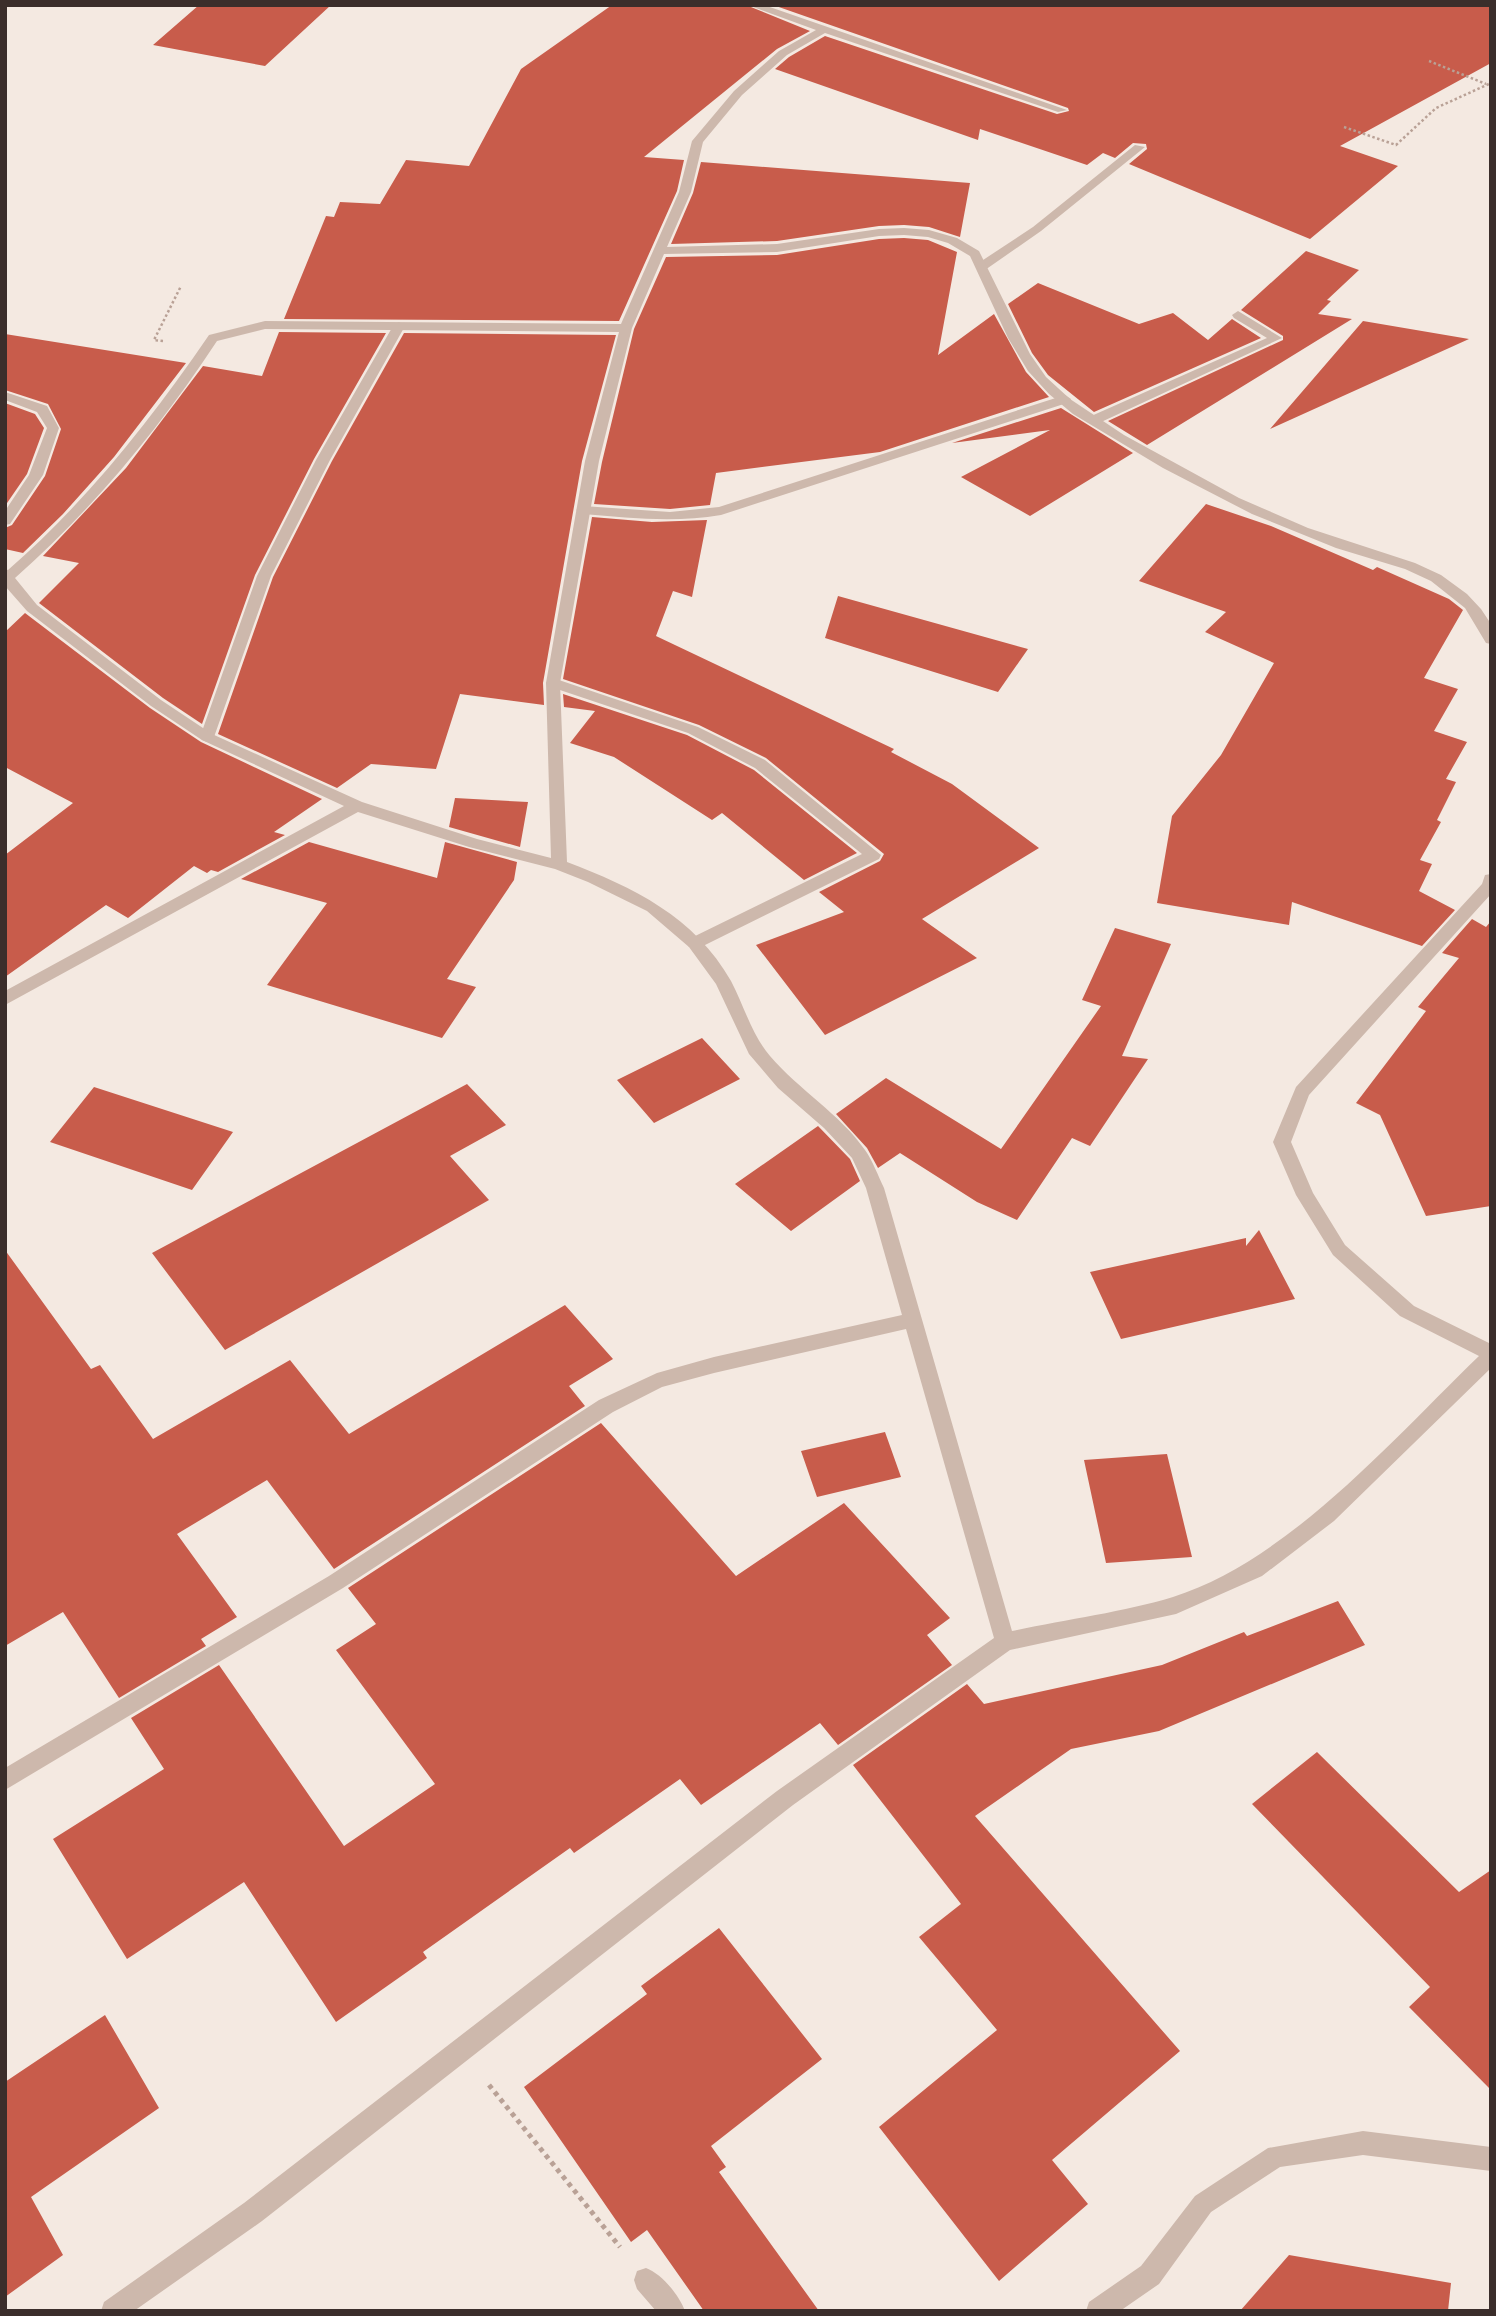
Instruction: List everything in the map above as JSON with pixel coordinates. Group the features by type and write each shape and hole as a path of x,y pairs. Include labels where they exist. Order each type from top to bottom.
{"street":[{"path":"753,5 1062,110"},
{"path":"559,864 553,683 592,461 626,328 685,192 698,141 738,93 783,53 823,30"},
{"path":"981,267 1037,229 1139,147"},
{"path":"659,251 780,247 873,233 912,231 941,236 961,244 975,254 1027,359 1042,380 1065,399 1094,420 1227,499 1282,524 1395,561 1434,577 1465,598 1486,626 1491,640"},
{"path":"1094,420 1276,338 1238,315"},
{"path":"626,328 265,325 213,338 136,447 91,499 6,577 32,608 156,703 207,737 358,806 474,843 559,864 594,878 653,907 695,943 723,982 755,1050 784,1084 830,1123 859,1154 875,1188 1006,1642"},
{"path":"207,737 264,576 323,460 399,326"},
{"path":"5,396 42,409 53,428 36,475 5,521"},
{"path":"583,510 672,516 721,511 1065,399"},
{"path":"553,683 693,730 760,764 873,855 695,943"},
{"path":"5,999 358,806"},
{"path":"113,2311 253,2212 785,1798 1006,1642 1176,1605 1255,1570 1327,1515 1491,1354 1407,1311 1339,1250 1305,1195 1282,1142 1302,1092 1490,884"},
{"path":"5,1780 336,1582 606,1406 657,1381 713,1365 912,1320"},
{"path":"1098,2311 1150,2275 1203,2204 1276,2156 1363,2143 1491,2159"},
{"path":"646,2280 673,2311"}],"path":[{"path":"1429,61 1489,84"},
{"path":"1344,127 1396,145 1436,108 1489,84"},
{"path":"460,2049 646,2280"}],"building":[{"path":"199,5 331,5 265,66 153,45"},
{"path":"612,5 746,5 810,31 777,49 644,157 684,160 677,191 619,321 284,319 326,216 334,217 340,202 380,204 406,160 469,166 521,69"},
{"path":"773,5 1491,5 1491,63 1340,146 1398,166 1310,239 1129,164 1147,149 1146,144 1133,143 1115,158 1103,153 1087,165 980,129 978,140 775,69 789,57 825,36 1057,114 1069,111 1068,108"},
{"path":"701,162 970,183 960,237 929,227 904,225 879,226 777,241 671,244 693,193"},
{"path":"879,239 928,240 957,252 938,355 994,314 1026,372 1049,397 880,452 716,473 710,505 670,509 594,504 634,329 666,257 777,255"},
{"path":"1306,251 1359,270 1327,300 1331,301 1318,314 1352,319 1147,445 1108,421 1283,340 1283,336 1241,310"},
{"path":"1038,283 1139,324 1173,313 1208,340 1232,319 1261,338 1094,412 1048,375 1032,353 1008,304"},
{"path":"1363,321 1469,339 1270,429"},
{"path":"279,332 386,333 314,459 255,575 202,724 163,698 39,603 79,563 43,556 126,468 203,366 262,376"},
{"path":"404,333 616,335 582,461 543,683 544,705 460,694 436,769 371,764 337,788 218,734 273,577 332,461"},
{"path":"5,334 186,363 114,457 63,514 23,553 5,549 5,528 12,525 45,476 61,429 48,404 5,390"},
{"path":"5,403 35,414 44,428 27,474 5,506"},
{"path":"1061,408 1133,453 1030,516 961,477 1050,430 952,443"},
{"path":"1206,504 1271,526 1373,570 1377,567 1449,599 1463,610 1424,678 1458,689 1434,731 1467,742 1446,779 1456,782 1437,820 1441,822 1420,860 1432,864 1419,891 1455,910 1422,946 1292,902 1289,925 1157,903 1172,816 1221,755 1274,663 1205,632 1226,612 1139,581"},
{"path":"592,517 652,522 707,520 692,597 673,591 656,636 894,749 891,752 952,784 1039,848 922,919 977,958 825,1035 756,945 844,912 819,892 880,861 884,854 766,758 699,725 563,679"},
{"path":"838,596 1028,649 998,692 825,638"},
{"path":"25,613 150,708 201,742 322,799 274,832 285,835 218,872 211,870 207,873 194,866 128,918 106,905 5,977 5,855 73,803 5,767 5,632"},
{"path":"563,694 687,735 754,770 857,853 804,880 722,813 712,820 614,757 570,743 595,711 564,707"},
{"path":"455,798 528,802 520,847 449,827"},
{"path":"309,842 437,878 445,842 517,862 514,880 447,979 476,987 442,1038 267,985 327,903 241,879"},
{"path":"1472,919 1486,927 1491,921 1491,1206 1426,1216 1380,1115 1356,1103 1426,1011 1418,1007 1459,958 1442,953"},
{"path":"1115,928 1171,944 1122,1056 1148,1059 1090,1146 1072,1138 1017,1220 977,1202 900,1153 878,1168 867,1148 836,1114 886,1078 1001,1149 1101,1006 1082,1000"},
{"path":"702,1038 740,1079 654,1123 617,1080"},
{"path":"467,1084 506,1125 450,1156 489,1200 225,1350 152,1253"},
{"path":"94,1087 233,1132 192,1190 50,1142"},
{"path":"818,1126 850,1159 860,1181 791,1231 735,1184"},
{"path":"1259,1230 1295,1299 1121,1339 1090,1272 1246,1238 1246,1246"},
{"path":"5,1250 91,1369 100,1365 153,1439 290,1360 349,1434 565,1305 613,1359 569,1386 585,1406 334,1569 267,1480 177,1534 237,1617 201,1639 206,1646 119,1698 63,1612 5,1646"},
{"path":"601,1423 736,1576 844,1503 950,1618 927,1635 952,1665 838,1745 820,1723 701,1805 680,1779 574,1853 570,1848 423,1952 427,1958 336,2022 244,1882 127,1959 53,1839 164,1769 131,1718 219,1665 344,1846 435,1784 336,1650 376,1624 348,1588"},
{"path":"885,1432 901,1477 817,1497 801,1451"},
{"path":"1167,1454 1192,1557 1106,1563 1084,1460"},
{"path":"1338,1601 1365,1645 1159,1731 1071,1749 975,1816 1180,2051 1052,2160 1088,2204 999,2281 879,2127 997,2030 919,1937 961,1904 853,1765 967,1684 984,1704 1162,1665 1244,1632 1247,1636"},
{"path":"1317,1752 1459,1892 1491,1870 1491,2090 1409,2007 1430,1987 1252,1804"},
{"path":"719,1928 822,2059 711,2146 726,2167 719,2172 819,2311 704,2311 647,2230 631,2242 524,2087 647,1994 641,1986"},
{"path":"105,2015 159,2108 31,2197 63,2255 5,2297 5,2082"},
{"path":"1289,2255 1451,2283 1448,2311 1240,2311"}]}
